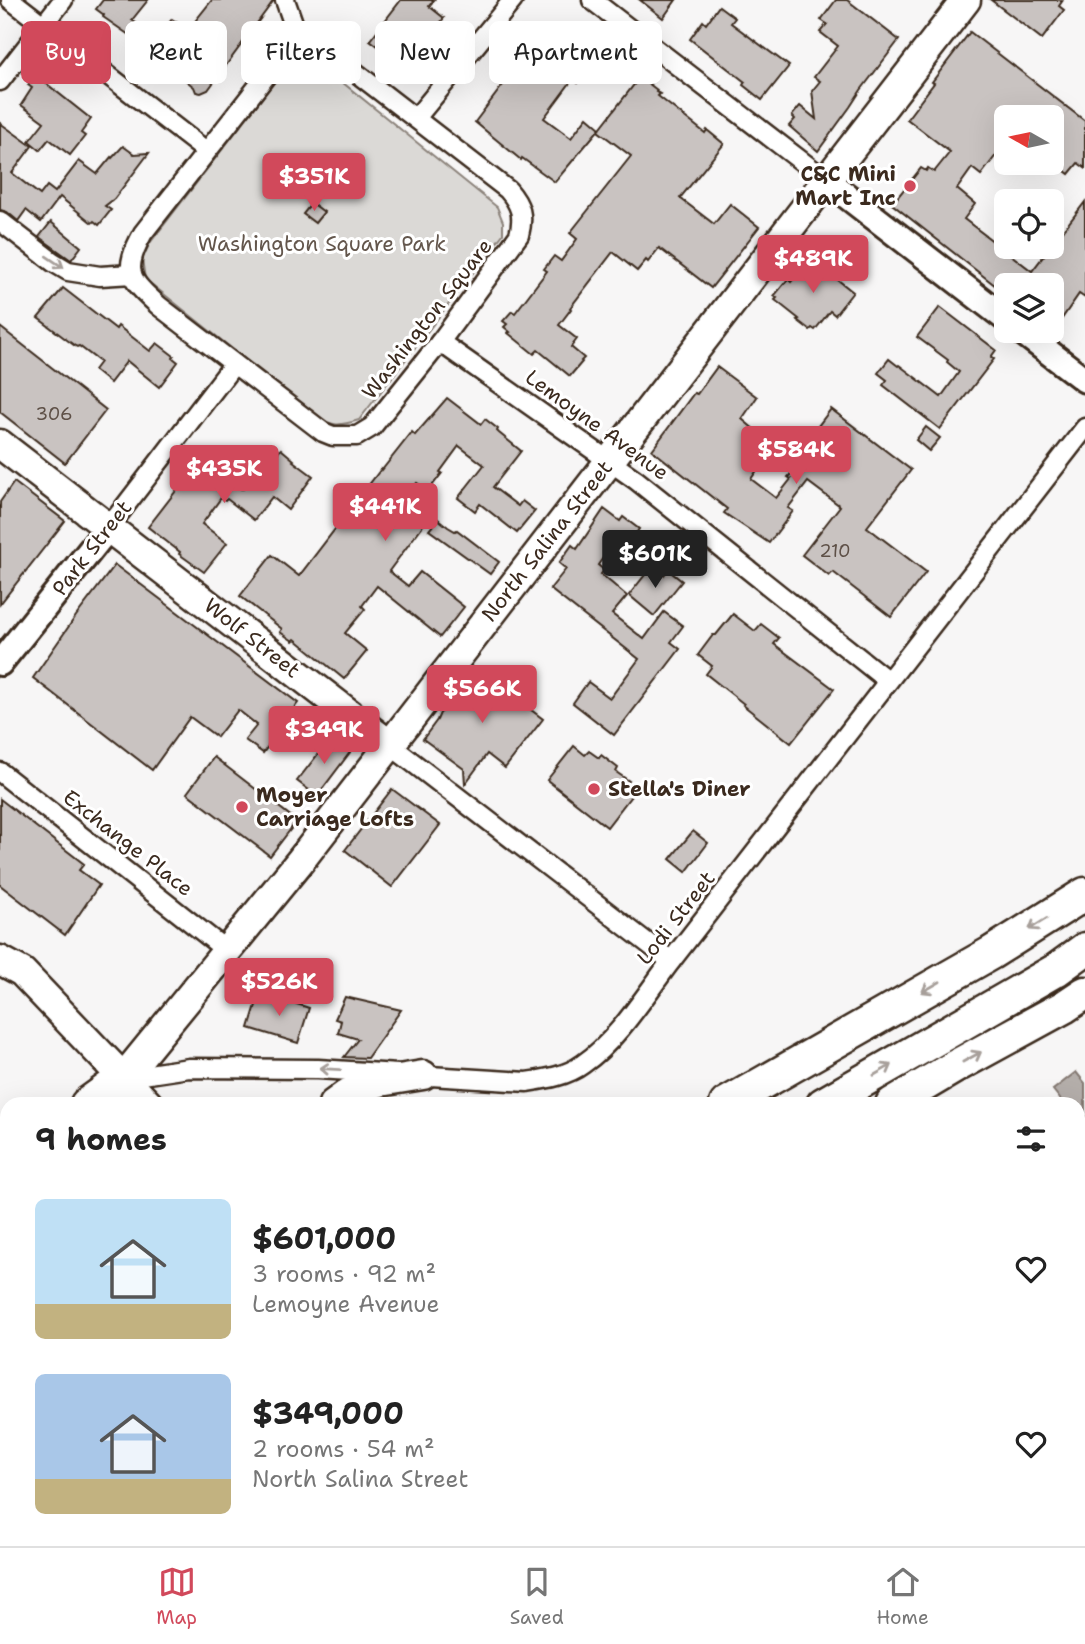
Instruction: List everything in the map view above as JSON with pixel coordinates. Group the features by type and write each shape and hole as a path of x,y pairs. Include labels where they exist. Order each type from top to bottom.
{"highway":[{"path":"738,1097 991,953 1085,894"},
{"path":"835,1097 1056,970 1085,949"},
{"path":"904,1097 1085,993"}],"main road":[{"name":"North Salina Street","path":"118,1091 301,860 966,0"},
{"path":"826,180 994,310"},
{"path":"1037,343 1085,380"},
{"name":"Wolf Street","path":"0,444 390,745"},
{"name":"Park Street","path":"0,663 109,527"},
{"path":"0,949 11,966 118,1091"},
{"path":"343,1097 380,1082 423,1075"}],"street":[{"path":"11,0 38,21"},
{"path":"48,21 63,0"},
{"path":"285,0 292,21"},
{"path":"416,118 513,0"},
{"path":"592,0 826,180"},
{"path":"0,81 21,55"},
{"name":"Washington Square","path":"132,274 138,287 159,306 323,432 333,436 357,436 372,427 440,342 519,235 523,220 517,200 508,190 361,76"},
{"path":"111,78 206,151"},
{"path":"0,222 68,271 100,276 132,274 134,249 144,233 259,84"},
{"name":"Lemoyne Avenue","path":"440,342 636,480 888,681"},
{"name":"Park Street","path":"109,527 234,365"},
{"name":"Lodi Street","path":"118,1091 189,1068 318,1069 527,1082 555,1077 583,1065 611,1041 1085,428"},
{"name":"Wolf Street","path":"390,745 671,961"},
{"name":"Exchange Place","path":"0,772 227,951"}],"green space":[{"name":"Washington Square Park","path":"273,84 344,84 497,207 503,222 503,234 359,420 341,424 332,424 316,416 145,279 142,259 150,243"}],"shaded area":[{"path":"1076,1072 1085,1083 1085,1097 1058,1097 1053,1090"}],"building":[{"path":"103,0 148,0 133,21 125,21 125,32 96,9"},
{"path":"212,0 274,0 259,21 241,21 241,45 227,64 227,21 195,21"},
{"path":"401,0 434,0 429,6 444,18 442,21 385,21"},
{"path":"640,0 676,0 663,18"},
{"path":"836,0 847,0 899,40 818,151 789,126 795,119 792,116 800,106 816,119 812,91 820,81 814,77 838,46 820,32 827,24 821,20"},
{"path":"991,0 1063,0 1059,6 1064,10 1042,39"},
{"path":"719,6 735,18 731,23 789,66 762,100 743,85 745,82 690,39 703,21 706,24"},
{"path":"970,32 1085,121 1085,168 1078,163 1069,174 1064,170 1064,105 994,105 994,158 981,175 972,168 957,189 975,204 964,219 994,242 994,259 1016,259 1032,271 1041,259 1064,259 1064,229 1085,202 1085,298 1079,294 1064,316 1064,273 994,273 994,285 892,204 921,168 934,172 950,152 907,119 934,83 932,82"},
{"path":"47,84 91,119 81,133 85,136 70,155 49,139 40,150 29,141 44,122 21,105 32,88 28,85"},
{"path":"190,84 212,84 201,93 196,92"},
{"path":"504,84 569,84 544,118 571,138 587,117 600,128 555,182 522,158 521,160 475,122"},
{"path":"635,84 649,84 660,94 658,96 705,133 707,130 724,144 680,198 714,224 730,204 759,227 711,288 659,248 637,271 613,252 559,325 577,339 571,347 584,358 570,376 538,350 534,354 508,333 510,332 504,327 507,324 503,321 512,311 515,313 547,271 544,269 554,256 561,261 577,239 570,233 631,156 598,131"},
{"path":"0,123 32,146 12,173 40,195 47,186 55,192 79,161 97,174 123,146 134,154 149,153 114,199 105,206 111,210 99,225 94,221 92,223 60,197 41,222 26,210 18,221 0,210"},
{"path":"312,203 324,212 315,223 303,214"},
{"path":"51,222 81,247 71,260 39,237"},
{"path":"813,260 853,292 835,315 830,311 815,330 810,330 775,300 777,298 774,296 788,279 791,282 808,261 810,263"},
{"path":"63,288 116,329 118,326 150,351 157,343 174,356 178,362 159,387 127,361 110,383 94,370 100,362 38,318"},
{"path":"940,307 996,350 991,357 994,359 940,429 883,385 887,380 878,373 889,359 941,397 959,372 948,360 917,337"},
{"path":"0,327 106,410 65,463 0,412"},
{"path":"717,367 757,397 742,419 774,446 751,479 776,498 796,468 791,464 831,409 911,470 867,527 926,572 891,617 833,572 829,576 802,555 840,506 808,482 788,508 793,511 769,543 724,513 727,509 652,450"},
{"path":"447,398 481,424 485,419 521,451 493,487 518,506 522,501 535,511 517,533 480,504 475,511 458,498 484,465 459,446 428,491 417,483 400,505 424,524 389,571 408,586 420,572 464,607 440,637 377,586 362,606 365,609 345,633 367,651 344,679 295,639 293,641 280,632 282,629 240,596 272,555 299,576 381,469 412,432 415,435"},
{"path":"926,427 940,438 929,451 916,440"},
{"path":"281,449 313,476 288,510 272,497 254,520 227,499 225,501 221,498 202,524 227,543 204,572 148,527 202,462 204,464 205,461 243,489"},
{"path":"14,482 65,521 0,604 0,502"},
{"path":"604,509 620,521 623,517 639,529 625,549 615,541 598,565 604,570 601,574 627,596 612,614 644,639 664,612 683,626 671,642 680,649 614,735 573,703 588,682 610,698 639,659 550,589 566,569 559,563 572,545 577,549"},
{"path":"438,519 499,562 490,574 429,530"},
{"path":"115,565 298,703 263,753 245,740 257,725 238,710 217,737 190,717 152,770 33,678"},
{"path":"653,565 664,575 668,570 682,581 654,616 629,595"},
{"path":"733,614 755,631 761,624 779,638 774,644 834,689 791,743 706,674 712,666 698,655"},
{"path":"477,669 543,719 505,768 487,754 465,784 464,769 423,739 440,713"},
{"path":"332,736 351,751 317,796 297,781"},
{"name":"Stella's Diner","path":"574,746 585,755 589,751 599,758 601,755 618,768 616,772 629,781 625,786 634,792 607,827 547,780"},
{"name":"Moyer Carriage Lofts","path":"214,757 297,821 270,856 187,793"},
{"path":"392,789 440,825 392,887 345,850"},
{"path":"0,799 84,864 79,870 99,885 65,935 0,885"},
{"path":"693,831 708,843 686,872 670,859"},
{"path":"260,992 309,1008 298,1043 249,1028"},
{"path":"345,997 401,1010 367,1058 344,1057 358,1039 338,1033 341,1021 335,1019"}],"place":[{"name":"C&C Mini Mart Inc","path":"910,186"},
{"name":"Stella's Diner","path":"594,789"},
{"name":"Moyer Carriage Lofts","path":"242,807"}]}
